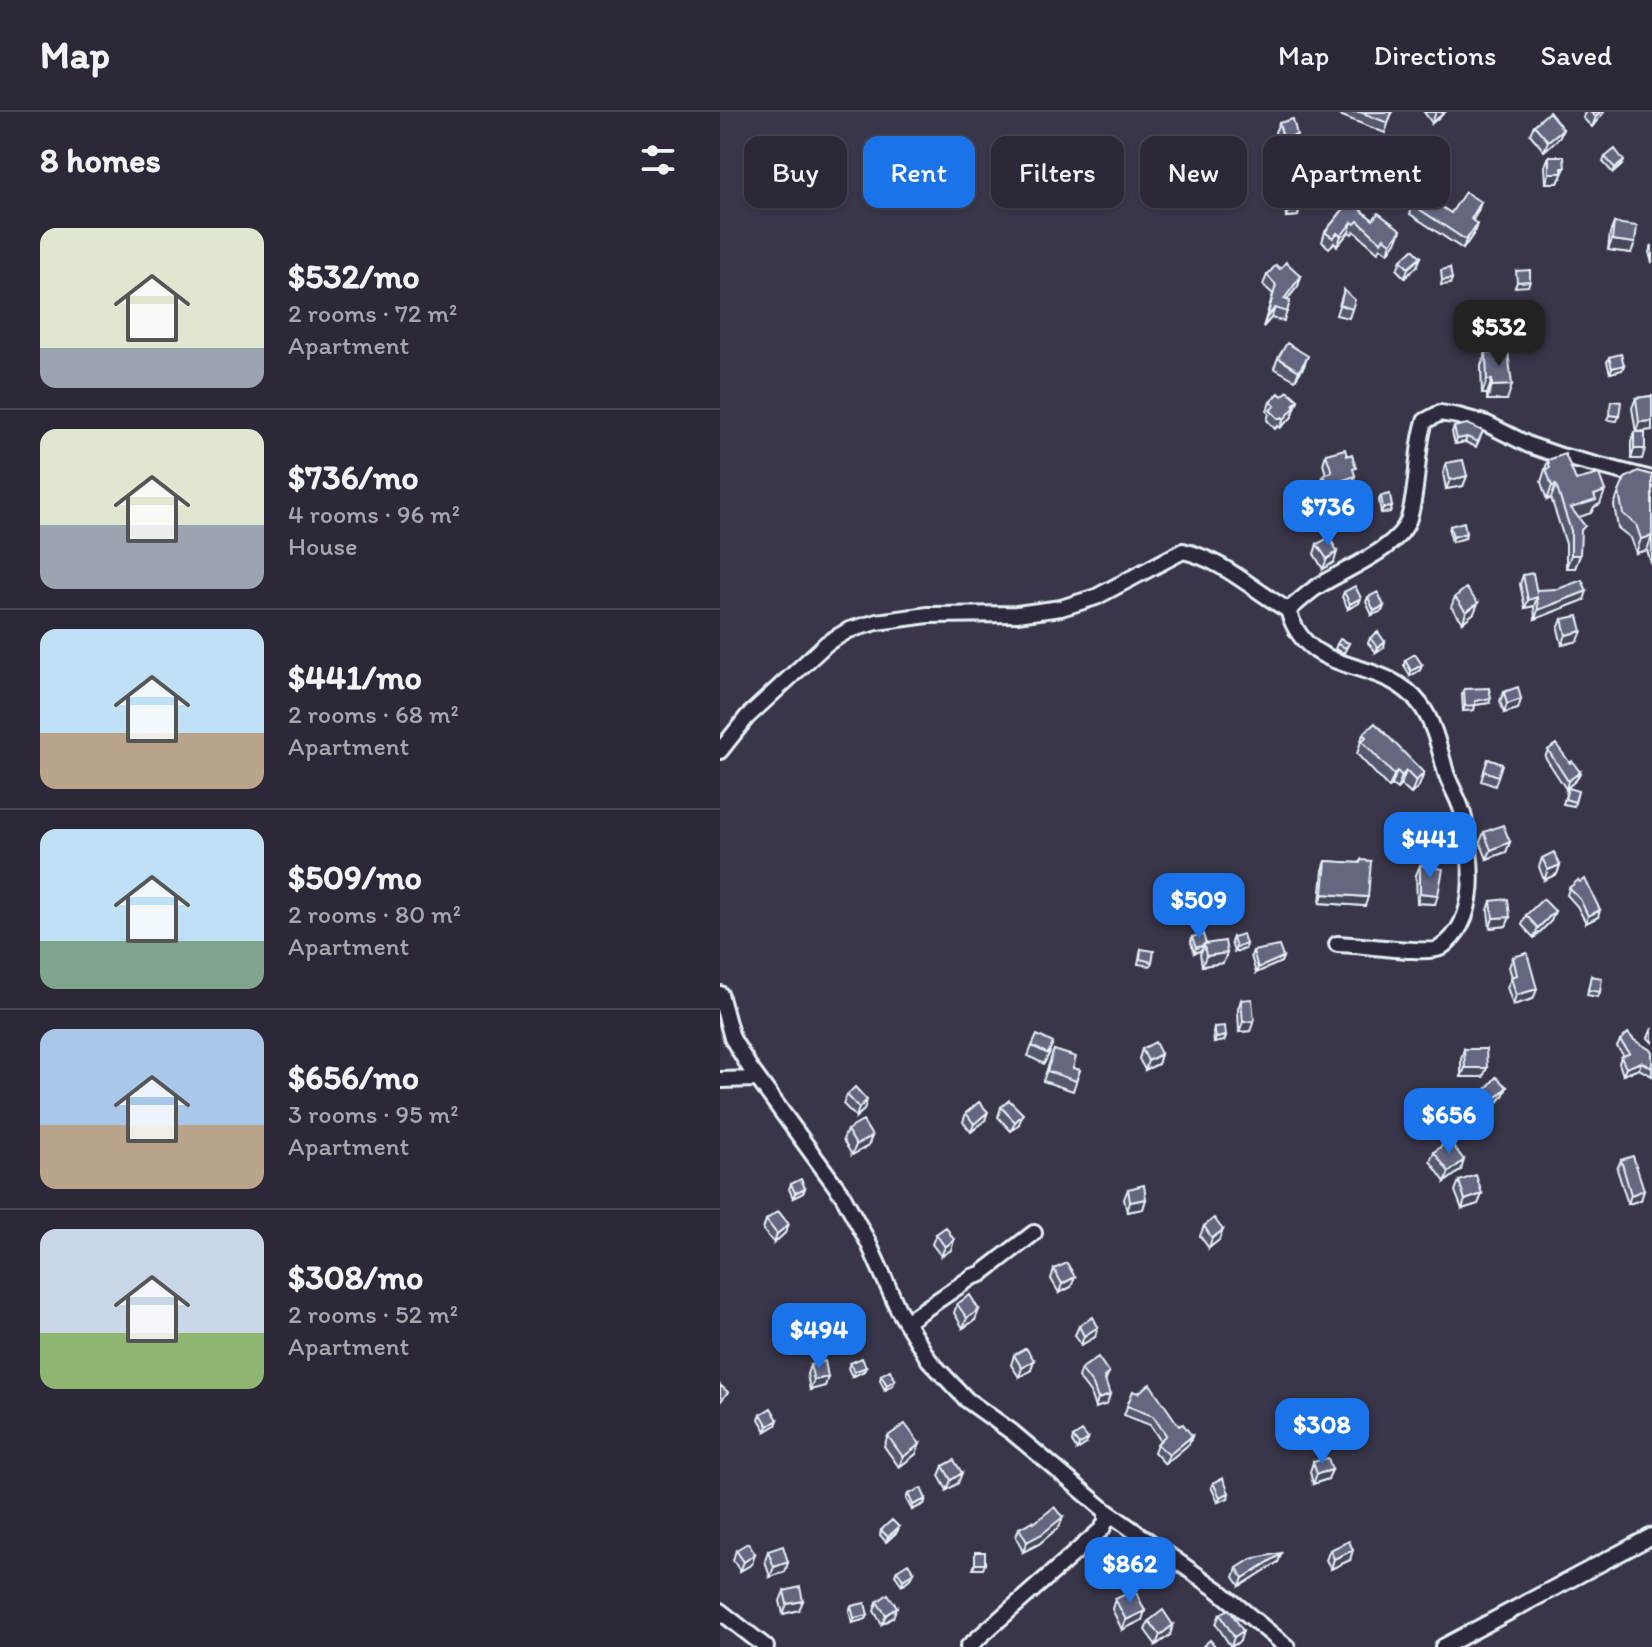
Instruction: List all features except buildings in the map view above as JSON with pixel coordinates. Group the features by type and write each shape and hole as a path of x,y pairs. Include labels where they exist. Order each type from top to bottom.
{"street":[{"path":"1288,610 1314,588 1376,553 1409,522 1419,441 1425,421 1440,413 1487,424 1529,445 1561,456 1652,479"},
{"path":"720,751 747,717 827,643 849,630 877,622 928,615 1017,614 1061,608 1096,597 1183,551 1201,555 1288,610 1305,645 1339,663 1398,682 1422,706 1464,815 1472,883 1458,932 1437,950 1409,951 1377,945 1337,944"},
{"path":"720,994 732,1038 757,1079 843,1196 906,1322 929,1360 967,1400 1012,1432 1106,1511 1218,1590 1287,1647"},
{"path":"720,1080 757,1079"},
{"path":"906,1322 981,1274 1034,1233"},
{"path":"968,1647 1102,1529 1106,1511"},
{"path":"1443,1647 1652,1536"},
{"path":"720,1611 766,1647"}]}
